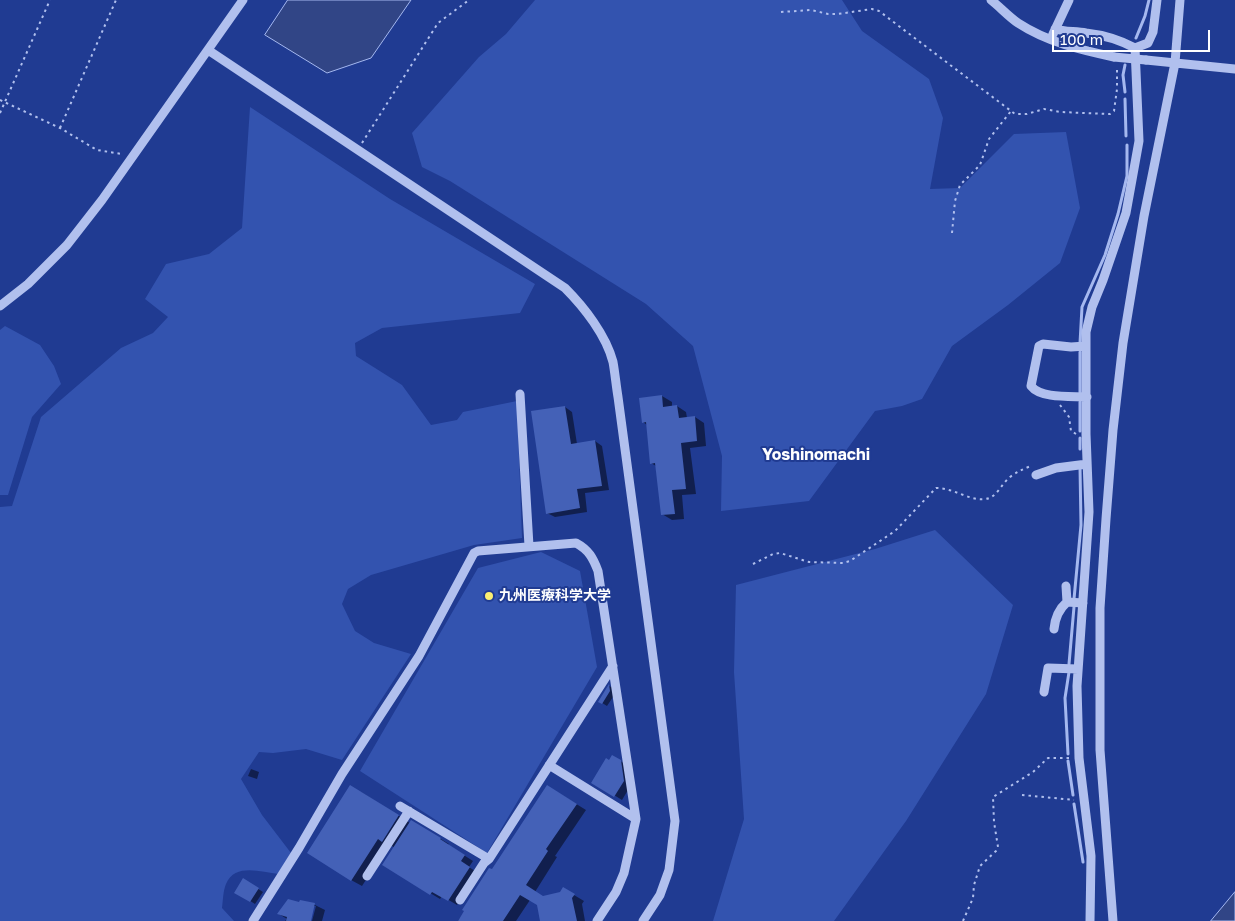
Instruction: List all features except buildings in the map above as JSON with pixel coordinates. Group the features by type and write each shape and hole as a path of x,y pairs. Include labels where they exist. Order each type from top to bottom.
{"street":[{"path":"0,306 28,284 66,245 102,200 243,0"},
{"path":"991,0 1018,23 1050,39 1072,48 1116,61 1146,60 1235,69"},
{"path":"1050,39 1069,0"},
{"path":"1055,29 1119,40 1135,48 1148,43 1153,32 1157,0"},
{"path":"1113,921 1100,750 1100,608 1106,520 1113,430 1123,343 1144,216 1175,63 1180,0"},
{"path":"1090,921 1091,856 1079,758 1077,686 1089,512 1086,434 1086,332 1092,307 1104,280 1126,213 1139,140 1135,48"},
{"path":"208,50 565,288 582,305 593,320 612,360 675,821 669,870 660,895 643,921"},
{"path":"1086,346 1071,347 1042,344 1039,346 1031,386 1034,390 1050,396 1087,397"},
{"path":"520,394 529,546"},
{"path":"1036,475 1056,468 1087,464"},
{"path":"253,921 299,848 342,774 418,656 474,553 478,551 576,543 586,548 592,556 598,571 636,819 624,873 616,892 598,921"},
{"path":"1066,586 1067,602"},
{"path":"1054,629 1054,621 1067,602 1083,603"},
{"path":"460,900 489,859 613,666"},
{"path":"1044,692 1048,668 1078,669"},
{"path":"549,765 636,819"},
{"path":"400,806 489,859"},
{"path":"367,876 409,811"}],"path":[{"path":"0,114 50,0"},
{"path":"60,128 116,0"},
{"path":"358,150 438,23 468,0"},
{"path":"781,12 811,10 832,14 872,9 879,11 1015,114 1021,115 1044,109 1060,112 1110,114 1114,111 1117,90 1116,61"},
{"path":"0,100 60,128 97,150 121,153 130,159"},
{"path":"952,233 955,200 960,185 980,165 989,139 1011,111"},
{"path":"1050,396 1065,410 1069,417 1071,431 1075,434 1086,434"},
{"path":"753,564 773,554 780,553 809,562 850,562 896,531 936,488 947,488 974,498 986,499 995,495 1010,477 1022,469 1038,464"},
{"path":"963,921 973,898 976,875 980,866 998,847 993,797 1033,772 1048,758 1079,758"},
{"path":"1022,795 1064,800 1083,800"}],"shaded area":[{"path":"288,0 411,0 371,58 327,73 265,35"},
{"path":"535,0 842,0 862,31 929,79 943,118 930,189 960,188 1014,134 1066,132 1080,208 1060,263 1008,305 952,346 922,399 902,406 875,411 809,501 721,511 722,456 693,346 646,304 450,181 422,167 412,133 479,57 506,34"},
{"path":"250,107 390,199 535,284 520,313 382,328 355,343 356,356 402,385 431,425 457,420 463,412 517,401 522,538 474,545 371,575 348,589 342,604 355,631 374,643 411,654 342,760 306,749 273,753 259,752 241,779 262,815 291,853 279,874 249,870 235,873 230,877 225,887 222,908 234,921 0,921 0,507 12,506 41,417 121,348 153,333 168,317 145,299 166,264 209,254 242,228"},
{"path":"5,326 40,345 54,366 61,384 32,417 8,495 0,495 0,330"},
{"path":"935,530 1013,605 986,694 906,821 834,921 713,921 744,819 734,672 736,585 875,549"},
{"path":"541,552 580,571 597,667 487,853 360,771 478,568"},
{"path":"1235,892 1235,921 1211,921"}],"waterway":[{"path":"1136,38 1149,0"},
{"path":"1125,65 1123,75 1125,92"},
{"path":"1125,99 1126,136"},
{"path":"1080,343 1082,307 1105,255 1118,214 1127,176 1127,145"},
{"path":"1080,352 1080,393"},
{"path":"1080,402 1080,431"},
{"path":"1080,438 1080,449"},
{"path":"1074,599 1081,525 1080,467"},
{"path":"1069,664 1074,607"},
{"path":"1068,754 1065,698 1069,672"},
{"path":"1068,761 1073,795"},
{"path":"1074,804 1083,862"}],"place":[{"name":"九州医療科学大学","path":"489,596"}],"district":[{"name":"Yoshinomachi","path":"816,455"}]}
